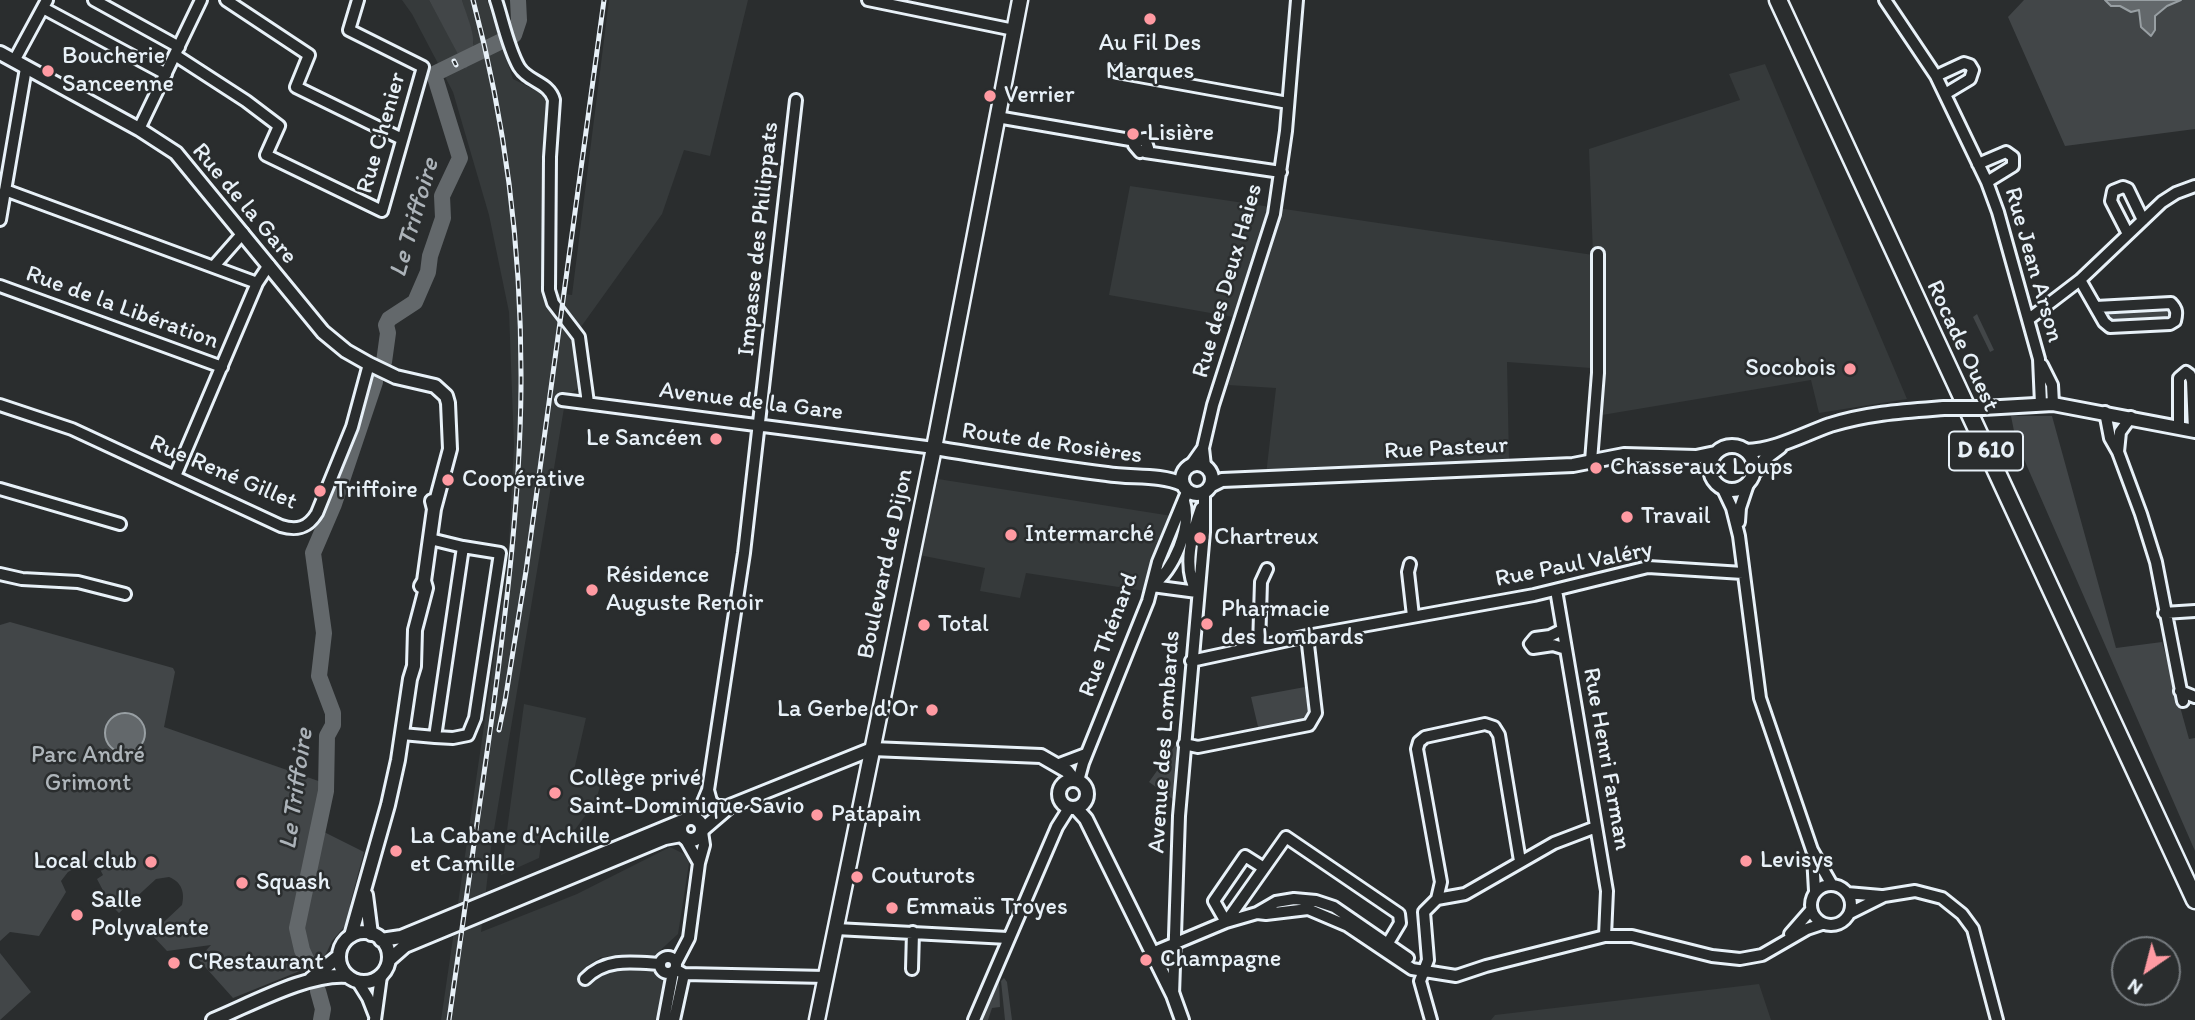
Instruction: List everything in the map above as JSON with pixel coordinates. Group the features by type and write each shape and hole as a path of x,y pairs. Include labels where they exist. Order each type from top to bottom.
{"main road":[{"name":"Boulevard de Dijon","path":"817,1020 934,448 1020,0"},
{"name":"Rocade Ouest","path":"1778,0 2195,900"}],"street":[{"path":"94,0 177,51"},
{"path":"139,129 201,0"},
{"path":"226,0 309,55 296,87 402,139"},
{"name":"Rue Chenier","path":"177,51 279,126 266,155 382,211 423,67 349,30 358,0"},
{"path":"496,0 513,55 523,72 547,88 554,100 550,157 549,290 553,303 579,337 588,403"},
{"path":"867,0 1014,30"},
{"path":"931,13 933,0"},
{"name":"Rue des Deux Haies","path":"1186,483 1203,448 1213,405 1274,214 1281,172 1297,0"},
{"name":"Rue Jean Arson","path":"1885,0 1936,76 1987,182 2039,359 2052,385 2047,404"},
{"path":"0,220 20,65 45,4 166,74"},
{"name":"Rue de la Gare","path":"0,53 176,152 323,332 346,351 369,364 396,377 435,386 443,392 448,403 447,419 443,432 444,452 432,501 434,509 430,539"},
{"path":"1936,76 1964,63 1970,65 1973,70 1970,79 1945,94"},
{"path":"1117,72 1288,103"},
{"name":"Impasse des Philippats","path":"708,790 744,552 796,100"},
{"path":"997,117 1136,141 1136,150 1145,152 1281,172"},
{"name":"Rue Jean Arson","path":"1978,164 2006,152 2013,157 2013,166 1987,182"},
{"path":"2029,319 2080,280 2143,220 2176,193 2195,186"},
{"path":"2128,234 2111,201 2113,191 2123,187 2128,190 2143,220"},
{"path":"5,190 257,282"},
{"path":"214,266 243,233"},
{"path":"1591,461 1598,373 1598,254"},
{"name":"Rue de la Libération","path":"0,286 222,367 257,282 269,265"},
{"path":"2080,280 2104,322 2110,327 2170,324 2175,321 2176,315 2176,308 2171,303 2096,307"},
{"name":"Rue René Gillet","path":"0,405 72,429 281,526 294,529 309,524 317,513 352,427 369,364"},
{"path":"175,476 222,367"},
{"path":"1746,451 1783,444 1830,425 1877,413 1944,408 2047,404 2105,412 2194,431 2192,382 2186,372 2179,378 2178,385 2179,427"},
{"name":"Avenue de la Gare","path":"562,400 934,448"},
{"path":"2105,412 2110,438 2118,452 2156,562 2181,696 2195,697"},
{"path":"2118,452 2120,432 2131,417"},
{"path":"1738,536 1740,508 1751,479 1753,461 1746,451 1733,445 1720,449 1710,460 1710,475 1717,485 1723,489 1736,490 1751,479 1768,456 1783,444"},
{"name":"Route de Rosières","path":"934,448 1041,466 1118,476 1165,478 1186,483"},
{"name":"Rue des Deux Haies","path":"1203,448 1209,483"},
{"name":"Rue Pasteur","path":"1209,483 1573,464 1624,455 1696,457 1715,453"},
{"name":"Rue Pasteur","path":"1670,457 1710,475"},
{"path":"1186,483 1196,495 1209,483"},
{"path":"1186,483 1209,483"},
{"name":"Rue Thénard","path":"1072,782 1148,601 1186,483"},
{"name":"Avenue des Lombards","path":"1173,995 1179,816 1197,592 1190,580 1192,532 1209,483"},
{"path":"0,489 120,524"},
{"path":"1723,489 1732,508 1738,536 1760,698 1812,850 1832,885"},
{"path":"375,1019 368,998 340,964 339,956 341,948 351,936 388,805 414,666 415,630 426,588 424,581 430,539 500,553 475,718 468,734 453,738 402,734"},
{"path":"435,737 463,547"},
{"path":"1410,564 1408,572 1413,616"},
{"name":"Rue Paul Valéry","path":"1191,661 1307,636 1556,590 1648,567 1743,573"},
{"path":"1259,646 1261,582 1267,569"},
{"path":"0,574 22,579 78,582 125,594"},
{"path":"1152,586 1197,592"},
{"name":"Rue Henri Farman","path":"1556,590 1607,891 1605,936"},
{"path":"2164,613 2195,611"},
{"path":"1562,630 1550,636 1535,638 1530,644 1533,648 1553,645 1566,649"},
{"path":"1184,744 1198,747 1309,725 1316,713 1307,636"},
{"path":"1431,1020 1420,981 1428,960 1424,912 1437,899 1441,882 1418,750 1419,742 1425,737 1485,724 1494,727 1499,735 1520,861"},
{"path":"351,936 401,937 694,824 726,806 872,749 1041,756 1053,762 1072,782 1059,797 1076,808"},
{"path":"1053,762 1086,754"},
{"name":"Avenue des Lombards","path":"1072,782 1087,790 1076,808 1173,995 1182,1020"},
{"path":"708,790 711,801 716,806 726,806"},
{"path":"375,1019 381,976 389,960 405,946 665,838 696,839 694,824 708,790"},
{"path":"974,1020 1059,824 1076,808"},
{"path":"1059,824 1076,808"},
{"path":"694,824 679,828 699,863"},
{"path":"665,1016 671,967 678,946 689,927 704,845 694,824"},
{"path":"1437,899 1465,894 1554,843 1596,827"},
{"path":"1226,922 1286,837 1399,914 1400,923 1388,943"},
{"path":"1812,850 1815,891"},
{"path":"1226,922 1214,901 1245,856 1264,868"},
{"path":"366,881 365,903 376,937 388,953 389,960"},
{"path":"1850,913 1850,898 1840,887 1832,885 1815,891 1811,910 1816,920 1837,925 1850,913 1884,896"},
{"path":"1847,893 1884,896 1915,891 1942,898 1962,914 1973,929 1997,1020"},
{"path":"1152,954 1226,922 1257,913 1276,902 1294,899 1316,901 1334,907 1388,943 1423,971"},
{"path":"1257,913 1308,909 1354,930 1412,969 1456,976 1605,936 1632,936 1712,956 1740,959 1762,956 1783,942 1822,923"},
{"path":"1783,942 1811,910"},
{"path":"836,929 1008,938"},
{"path":"912,969 913,932"},
{"path":"311,979 339,956"},
{"path":"585,979 604,964 826,977"},
{"path":"671,967 674,1020"},
{"path":"212,1020 311,979 336,975 374,980 381,976"}],"shaded area":[{"path":"402,0 429,0 443,25 474,44 462,0 487,0 513,79 547,96 545,292 572,295 609,0 748,0 710,156 684,150 662,214 573,338 581,387 566,396 491,848 481,932 577,894 670,847 690,857 678,934 654,956 601,957 584,968 652,967 670,988 666,1020 441,1020 508,561 514,446 509,312 489,215 453,92"},
{"path":"2105,0 2181,0 2167,6 2155,16 2155,30 2151,36 2141,27 2139,10 2131,12 2120,6 2111,6"},
{"path":"1765,64 1907,399 1819,413 1811,380 1602,415 1605,369 1507,362 1509,460 1266,475 1276,388 1228,385 1250,320 1109,295 1130,186 1593,255 1589,149 1740,100 1729,74"},
{"path":"938,479 1172,516 1145,591 1026,573 1020,598 980,591 985,568 919,555"},
{"name":"Collège privé Saint-Dominique Savio","path":"524,704 586,718 572,779 600,786 596,801 574,831 541,844 539,858 501,875"},
{"path":"125,713 133,714 139,719 144,725 144,741 139,747 133,752 125,753 117,752 111,747 106,741 105,733 106,725 111,719 117,714"},
{"path":"1759,984 1771,1020 1491,1020 1495,1015"}],"green space":[{"path":"429,0 462,0 473,34 473,51 466,69"},
{"path":"2024,0 2195,0 2195,129 2065,146 2008,17"},
{"path":"2167,306 2173,311 2170,320 2115,324 2108,319 2110,311"},
{"path":"1977,314 1994,350 1990,352 1973,317"},
{"path":"2011,416 2052,416 2116,648 2162,642 2189,739 2195,738 2195,851 2016,441"},
{"name":"Parc André Grimont","path":"10,622 173,668 175,672 164,727 327,784 318,829 364,852 350,904 350,920 332,941 322,962 233,998 198,959 211,945 167,951 151,934 182,905 183,892 180,885 169,877 156,879 119,913 110,904 97,879 103,875 94,858 68,872 61,881 66,892 39,936 10,932 0,941 0,625"},
{"path":"1305,687 1309,716 1305,721 1259,731 1251,697"},
{"path":"1179,740 1174,800 1149,782"},
{"path":"0,953 31,992 0,1020"},
{"path":"1004,978 1007,982 1012,1020 1005,1020 1001,981"},
{"path":"999,980 1000,1007 992,1008 988,1020 983,1020"}],"waterway":[{"name":"Le Triffoire","path":"384,362 388,333 386,325 389,319 415,302 428,272 430,256 443,218 442,196 460,158 434,74 514,35 519,20 518,0"},
{"name":"Le Triffoire","path":"308,963 297,928 326,791 327,736 333,725 333,713 319,676 324,633 313,553 334,504 375,382"},
{"name":"Le Triffoire","path":"318,991 323,1009 321,1020"}],"railway":[{"path":"449,1020 503,630 515,509 521,388 519,290 510,192 495,96 473,0"},
{"path":"499,730 526,571 604,0"},
{"path":"454,61 456,65"}],"place":[{"name":"Au Fil Des Marques","path":"1150,19"},
{"name":"Boucherie Sanceenne","path":"48,71"},
{"name":"Verrier","path":"990,96"},
{"name":"Lisière","path":"1133,134"},
{"name":"Socobois","path":"1850,369"},
{"name":"Le Sancéen","path":"716,439"},
{"name":"Chasse aux Loups","path":"1596,468"},
{"name":"Coopérative","path":"448,480"},
{"name":"Triffoire","path":"320,491"},
{"name":"Travail","path":"1627,517"},
{"name":"Intermarché","path":"1011,535"},
{"name":"Chartreux","path":"1200,538"},
{"name":"Résidence Auguste Renoir","path":"592,590"},
{"name":"Pharmacie des Lombards","path":"1207,624"},
{"name":"Total","path":"924,625"},
{"name":"La Gerbe d'Or","path":"932,710"},
{"name":"Collège privé Saint-Dominique Savio","path":"555,793"},
{"name":"Patapain","path":"817,815"},
{"name":"La Cabane d'Achille et Camille","path":"396,851"},
{"name":"Levisys","path":"1746,861"},
{"name":"Local club","path":"151,862"},
{"name":"Couturots","path":"857,877"},
{"name":"Squash","path":"242,883"},
{"name":"Emmaüs Troyes","path":"892,908"},
{"name":"Salle Polyvalente","path":"77,915"},
{"name":"Champagne","path":"1146,960"},
{"name":"C'Restaurant","path":"174,963"}]}
